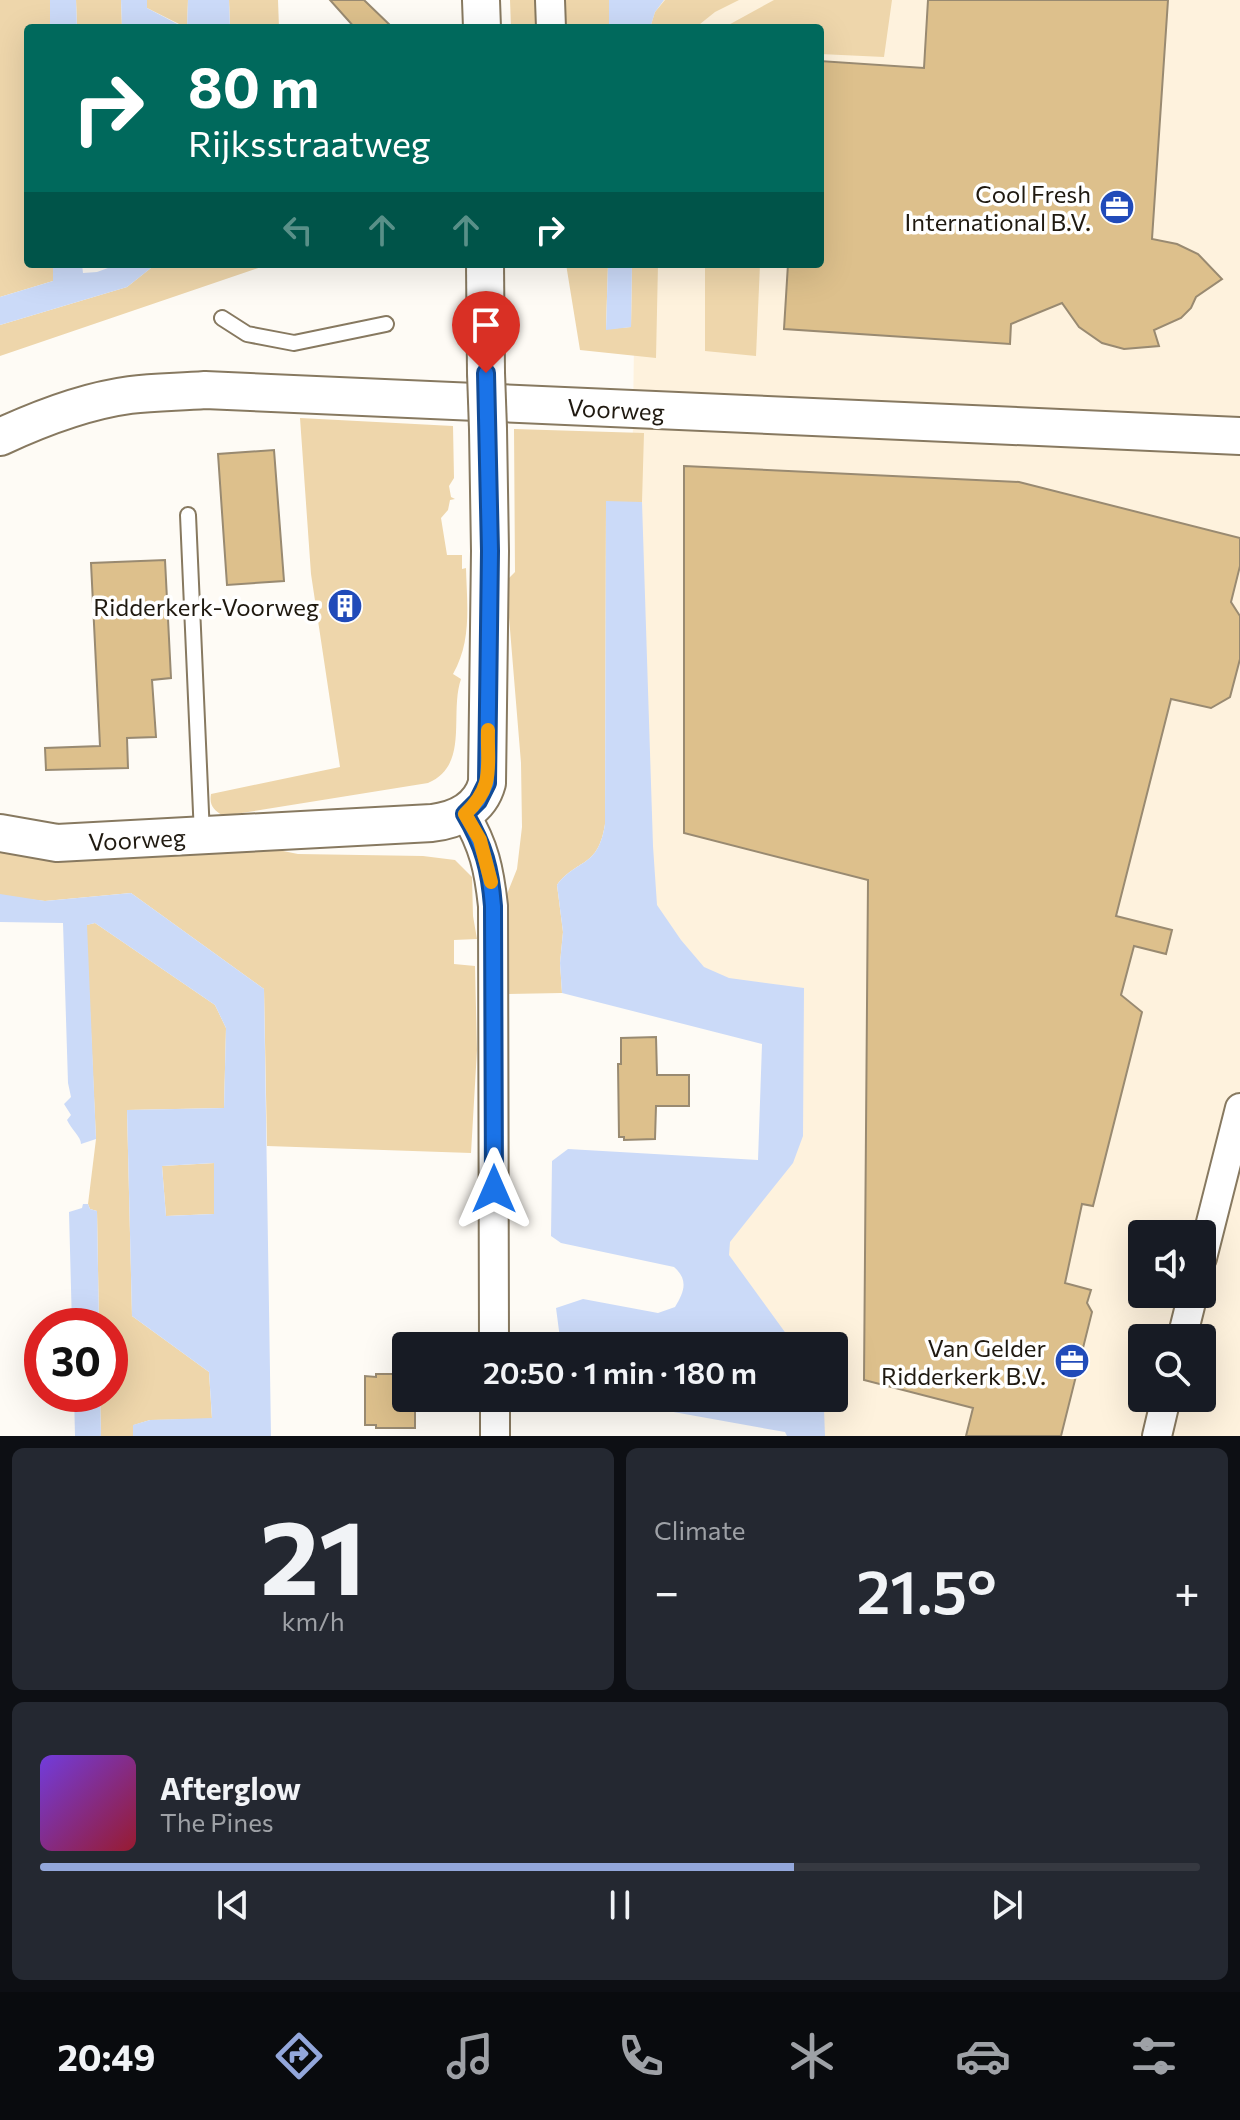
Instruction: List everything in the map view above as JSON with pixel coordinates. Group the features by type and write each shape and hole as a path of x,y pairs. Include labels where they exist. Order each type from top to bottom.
{"street":[{"path":"481,0 482,24"},
{"path":"550,0 551,24"},
{"path":"485,268 487,783 478,801 465,814 480,840 490,872 493,906 494,1332"},
{"name":"Voorweg","path":"0,437 83,405 130,395 205,390 1240,436"},
{"name":"Voorweg","path":"0,833 57,843 432,823 450,821 465,814"},
{"path":"1212,1220 1240,1108"},
{"path":"495,1412 495,1436"},
{"path":"1157,1436 1163,1412"}],"lane":[{"path":"222,318 247,334 294,343 386,324"},
{"path":"188,515 202,836"}],"shaded area":[{"path":"0,0 50,0 50,24 24,24 24,268 53,268 53,281 0,297"},
{"path":"76,0 121,0 122,24 77,24"},
{"path":"147,0 188,0 187,24 179,24 147,8"},
{"path":"229,0 278,0 279,24 230,24"},
{"path":"510,0 542,0 542,24 511,24"},
{"path":"560,0 609,0 609,24 560,24"},
{"path":"639,0 1240,0 1240,1436 805,1436 791,1412 848,1412 848,1332 744,1332 711,1275 782,1131 775,1012 634,959 628,810 635,268 824,268 824,24 638,24"},
{"path":"665,0 739,0 700,24 651,24 655,12"},
{"path":"774,0 892,0 884,57 824,54 824,24 730,24"},
{"path":"151,268 258,268 0,356 0,325 127,287"},
{"path":"567,268 608,268 606,329 631,327 632,268 658,268 656,358 580,350"},
{"path":"705,268 760,268 756,356 705,351"},
{"path":"300,418 453,426 454,478 449,486 451,497 455,499 450,500 448,510 441,518 447,555 462,555 462,569 466,568 467,609 466,636 453,674 461,679 454,751 441,775 428,783 223,816 213,807 211,794 340,767 311,574"},
{"path":"514,429 644,433 642,502 606,502 605,824 602,838 592,856 557,885 563,932 560,963 562,993 505,994 503,904 517,869 522,827 521,763 506,581 515,572"},
{"path":"0,848 268,848 298,854 423,856 455,860 472,877 477,939 454,940 454,964 475,966 477,1050 471,1153 267,1146 264,989 131,893 45,901 0,896"},
{"path":"95,923 215,1005 226,1028 224,1108 127,1110 132,1316 209,1372 212,1419 150,1420 134,1425 133,1436 101,1436 100,1412 128,1412 128,1308 99,1308 97,1211 90,1209 88,1204 96,1139 86,925"},
{"path":"215,1163 214,1214 166,1216 162,1166"}],"water":[{"path":"50,0 76,0 77,24 50,24"},
{"path":"121,0 147,0 147,8 177,24 122,24"},
{"path":"188,0 229,0 230,24 187,24"},
{"path":"609,0 664,0 651,24 609,24"},
{"path":"53,268 82,268 83,273 108,268 151,268 127,287 0,325 0,297 53,281"},
{"path":"608,268 632,268 631,327 606,330"},
{"path":"606,501 642,502 657,905 704,967 729,978 804,988 803,1136 793,1163 730,1242 729,1255 785,1332 559,1332 556,1308 583,1299 658,1313 675,1307 683,1291 683,1281 674,1267 561,1243 551,1236 552,1161 568,1149 758,1160 762,1044 562,993 560,963 563,932 557,885 592,856 602,838 605,824"},
{"path":"131,893 264,989 271,1436 133,1436 133,1425 150,1420 212,1418 209,1372 132,1316 127,1110 224,1108 226,1028 215,1005 95,923 87,925 96,1139 81,1144 67,1120 71,1115 64,1104 71,1097 63,923 0,922 0,894 45,901","holes":["214,1163 214,1214 166,1216 162,1166"]},
{"path":"83,1204 88,1204 90,1209 97,1211 99,1308 72,1308 69,1212 82,1208"},
{"path":"74,1412 100,1412 101,1436 75,1436"},
{"path":"673,1412 824,1412 825,1436 787,1436 785,1432"}],"building":[{"path":"330,0 364,0 389,24 351,24"},
{"path":"928,0 1168,0 1152,239 1177,244 1198,254 1222,279 1196,297 1181,318 1154,330 1159,346 1124,349 1102,343 1079,327 1062,303 1011,324 1010,344 784,329 788,268 824,268 824,61 924,68"},
{"path":"274,450 284,581 227,585 218,454"},
{"path":"684,466 1019,482 1240,538 1240,566 1231,602 1240,616 1240,659 1230,697 1211,708 1171,699 1116,916 1172,930 1166,954 1134,946 1121,995 1142,1012 1093,1206 1082,1204 1065,1283 1091,1290 1087,1303 1092,1312 1061,1436 966,1436 973,1408 864,1380 868,880 684,833"},
{"path":"165,560 171,678 152,680 156,737 127,738 128,768 46,770 45,748 100,746 91,563"},
{"path":"656,1037 657,1075 689,1075 689,1106 656,1106 655,1139 624,1140 624,1137 619,1137 618,1064 621,1064 621,1038"},
{"path":"376,1374 392,1374 392,1412 415,1412 415,1428 365,1425 365,1376 376,1377"}],"slow traffic":[{"path":"488,730 485,792 465,814 480,840 491,882"}],"place":[{"name":"Cool Fresh International B.V.","path":"1117,207"},
{"name":"Ridderkerk-Voorweg","path":"345,606"},
{"name":"Van Gelder Ridderkerk B.V.","path":"1072,1361"}],"route":[{"path":"486,373 490,551 487,783 485,792 465,814 480,840 490,872 493,906 494,1189"}]}
